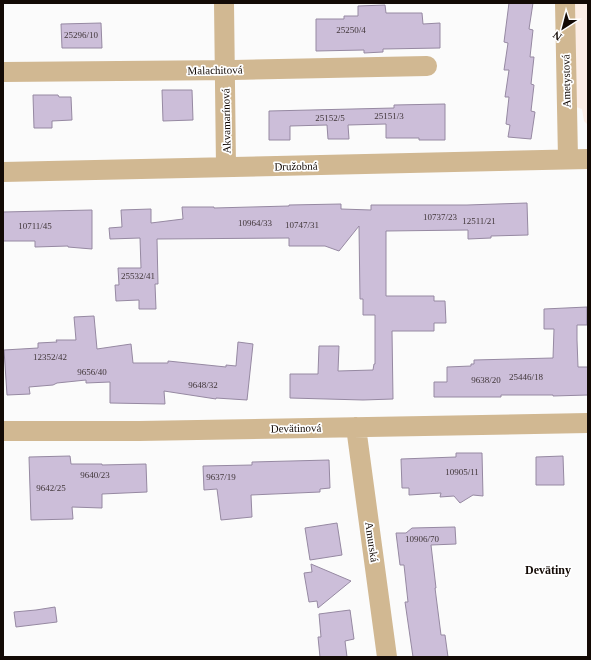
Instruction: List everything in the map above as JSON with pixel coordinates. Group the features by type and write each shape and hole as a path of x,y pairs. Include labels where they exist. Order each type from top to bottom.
{"street":[{"name":"Akvamarínová","path":"224,3 226,167"},
{"name":"Ametystová","path":"565,3 568,160"},
{"name":"Malachitová","path":"3,72 427,66"},
{"name":"Družobná","path":"3,172 588,159"},
{"name":"Devätinová","path":"3,431 139,431 588,423"},
{"name":"Amurská","path":"356,427 387,657"}],"shaded area":[{"path":"575,3 588,3 588,125 584,121 582,109 576,107"}],"building":[{"path":"509,3 533,3 529,29 533,30 530,57 534,57 531,84 534,85 531,111 535,112 531,139 508,137 510,125 506,124 509,97 505,97 509,70 504,70 508,43 504,42"},
{"path":"385,5 386,13 422,13 423,24 440,23 440,48 383,49 383,52 364,53 364,50 316,51 316,19 344,19 344,16 358,16 358,6"},
{"path":"101,23 102,48 62,48 61,24"},
{"path":"162,90 192,90 193,120 163,121"},
{"path":"33,95 58,95 59,97 71,97 72,120 52,121 52,128 34,128"},
{"path":"445,104 445,140 386,138 386,124 348,125 349,139 328,139 327,125 290,126 290,140 269,140 269,111 394,108 394,105"},
{"path":"527,203 528,235 491,236 491,238 468,239 468,230 386,231 386,296 434,296 434,301 445,301 446,323 434,323 434,331 392,331 393,399 363,400 290,398 290,374 318,374 319,346 339,346 338,371 373,370 375,364 375,315 363,315 363,299 360,299 359,226 339,251 325,246 289,246 289,238 157,239 158,284 155,284 156,309 139,309 139,300 116,301 115,285 119,285 118,268 141,268 140,238 110,239 109,228 122,227 121,210 151,209 151,223 183,219 182,207 214,208 341,204 341,209 371,210 371,205 467,205"},
{"path":"92,210 92,249 68,246 35,247 35,241 3,241 3,212"},
{"path":"587,307 587,325 577,325 577,340 578,367 588,367 588,395 434,397 434,382 447,382 447,367 471,366 471,364 474,364 474,360 553,358 554,329 544,329 544,309"},
{"path":"94,316 97,349 131,344 133,363 168,363 168,361 226,367 226,365 236,366 238,342 253,344 247,400 216,399 164,391 165,404 110,403 110,382 86,383 86,380 29,387 30,394 7,395 4,350 38,348 38,343 57,342 56,340 76,340 74,317"},
{"path":"456,453 482,453 483,496 473,495 460,503 454,496 440,497 441,493 409,495 409,488 402,488 401,459 456,457"},
{"path":"70,456 71,464 146,464 147,492 102,494 102,508 72,507 73,519 31,520 29,457"},
{"path":"563,456 564,485 536,485 536,457"},
{"path":"329,460 330,488 320,489 320,492 251,495 252,517 221,520 217,489 204,490 203,466 252,465 252,462"},
{"path":"337,523 342,555 310,560 305,528"},
{"path":"455,527 456,544 431,545 441,635 445,635 448,657 413,657 405,602 408,602 404,565 400,565 396,533 406,533 412,528"},
{"path":"311,564 351,581 318,608 317,601 309,602 304,573 312,572"},
{"path":"55,607 57,622 16,627 14,612"},
{"path":"350,610 354,639 345,641 347,657 320,657 318,637 321,637 319,614"}],"district":[{"name":"Devätiny","path":"548,570"}]}
